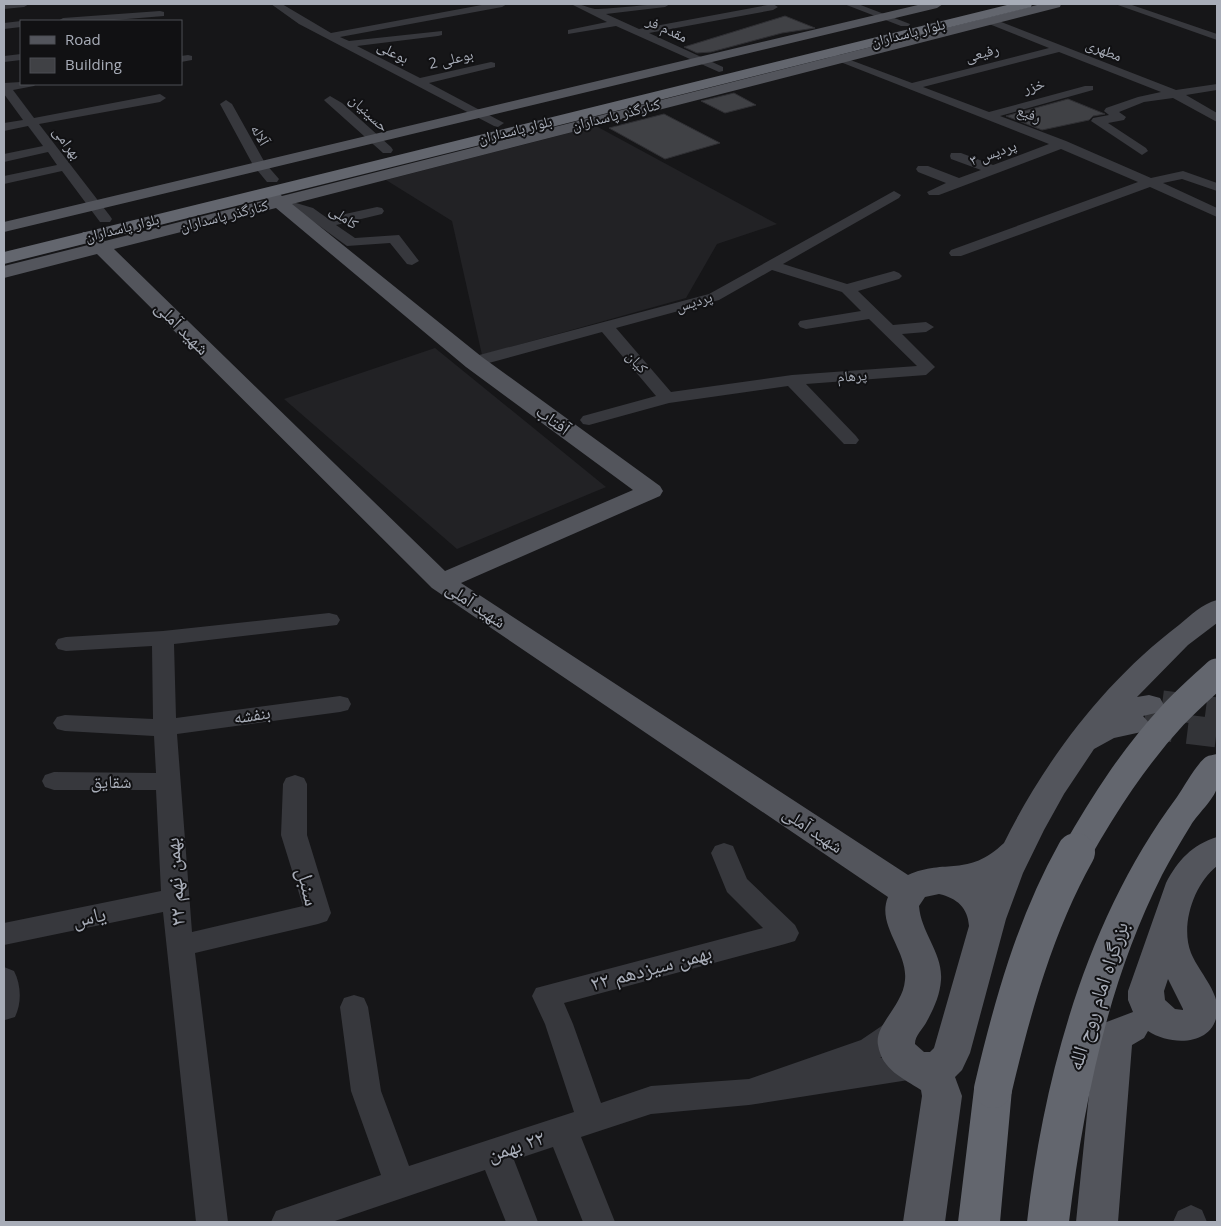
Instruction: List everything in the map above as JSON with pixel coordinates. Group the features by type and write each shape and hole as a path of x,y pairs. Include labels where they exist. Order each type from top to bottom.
{"highway":[{"name":"بلوار پاسداران","path":"4,244 105,219 272,191 387,150 905,24 986,13 1026,4"},
{"name":"بلوار پاسداران","path":"4,258 96,242"},
{"path":"979,1222 988,1123 1000,1058 1022,979 1051,902 1081,842 1122,777 1167,721 1217,673"},
{"name":"بزرگراه امام روح الله","path":"1048,1222 1060,1132 1072,1075 1089,1012 1109,953 1133,897 1156,853 1185,807 1217,765"}],"main road":[{"name":"کنارگذر پاسداران","path":"4,227 937,4"},
{"name":"کنارگذر پاسداران","path":"4,272 96,242 272,191 832,57 986,13 1055,4"},
{"name":"آفتاب","path":"272,191 474,362 650,491 441,582"},
{"name":"شهید آملی","path":"96,242 441,582 922,887"},
{"path":"924,1222 926,1077 949,1058 987,927 1020,847 1053,785 1090,732 1160,656 1217,609"},
{"path":"1090,732 1107,729 1142,715"},
{"path":"926,1077 907,1062 896,1048 899,1030 917,1003 923,974 919,951 901,912 902,902 922,887 987,873 1006,861 1020,847"},
{"path":"1196,1023 1152,1013 1145,998 1172,916 1189,872 1202,858 1217,850"},
{"path":"922,887 956,885 974,896 985,911 987,927"},
{"path":"1172,916 1170,930 1173,952 1179,967 1201,1003 1202,1012 1196,1023"},
{"path":"1072,1075 1082,1057 1093,1046 1114,1032 1149,1024 1196,1023"},
{"path":"1097,1222 1113,1045 1117,1034 1131,1027"}],"street":[{"path":"4,6 24,4"},
{"path":"277,4 282,4"},
{"name":"بوعلی","path":"277,4 303,22 498,123"},
{"path":"330,36 502,4"},
{"name":"مقدم فر","path":"576,4 718,69"},
{"path":"594,12 665,4"},
{"path":"849,4 905,24"},
{"path":"1120,4 1217,37"},
{"path":"638,32 773,7"},
{"path":"401,9 412,20"},
{"path":"68,20 90,15 160,13"},
{"name":"مطهری","path":"986,13 1061,48 1173,93 1217,118"},
{"path":"572,32 617,23"},
{"path":"1164,33 1210,23"},
{"path":"4,26 20,24"},
{"path":"345,44 438,33"},
{"name":"رفیعی","path":"912,87 1061,48"},
{"path":"4,59 20,57"},
{"name":"رفیع","path":"832,57 1062,144 1153,182 1217,213"},
{"name":"بوعلی 2","path":"418,82 491,65"},
{"path":"5,90 26,85"},
{"path":"1142,151 1098,121 1120,117 1110,111 1142,99 1217,87"},
{"name":"خزر","path":"988,116 1089,88"},
{"name":"بهرامی","path":"5,90 31,121 105,219"},
{"path":"4,127 160,98"},
{"name":"حسینیان","path":"330,100 350,115 371,139 387,150"},
{"name":"آلاله","path":"226,104 272,191"},
{"path":"4,113 22,110"},
{"name":"پردیس ۳","path":"934,192 1062,144"},
{"path":"4,158 50,148"},
{"path":"956,156 994,170"},
{"path":"4,180 64,167"},
{"path":"923,170 959,183"},
{"path":"956,253 1153,182 1183,174 1217,188"},
{"name":"کاملی","path":"272,191 308,211 352,243 394,238 412,261"},
{"name":"پردیس","path":"474,362 714,297 894,195"},
{"path":"324,223 377,211"},
{"name":"پرهام","path":"589,420 668,398 792,380 920,371 927,367 848,289 772,265"},
{"path":"848,289 894,276"},
{"path":"806,324 873,314"},
{"name":"کیان","path":"606,326 668,398"},
{"path":"890,330 926,327"},
{"path":"792,380 850,440"},
{"path":"66,644 163,638 329,620"},
{"name":"۲۲ بهمن نهم","path":"163,638 165,728 175,899 212,1222"},
{"name":"بنفشه","path":"65,723 165,728 340,704"},
{"name":"شقایق","path":"54,781 122,783 168,781"},
{"name":"سنبل","path":"180,946 318,913 294,835 295,784"},
{"name":"۲۲ بهمن سیزدهم","path":"592,1120 560,1024 546,996 785,933 736,885 724,853"},
{"name":"یاس","path":"4,934 175,899"},
{"path":"4,979 5,1008"},
{"path":"354,1007 366,1091 400,1185"},
{"path":"749,1092 870,1048 899,1030"},
{"path":"749,1092 926,1077"},
{"name":"٢٢ بهمن","path":"287,1222 651,1100 749,1092"},
{"path":"563,1130 581,1181 599,1222"},
{"path":"496,1152 510,1195 522,1222"}],"shaded area":[{"path":"596,126 777,224 717,244 686,298 482,355 452,221 386,180"},
{"path":"435,348 606,487 457,549 284,399"}],"building":[{"path":"785,16 815,28 782,33 711,52 697,53 684,47"},
{"path":"734,93 756,105 725,113 701,101"},
{"path":"1068,99 1105,114 1093,116 1089,120 1042,130 1006,116"},
{"path":"664,114 720,143 665,159 609,128"}],"tunnel":[{"path":"1162,705 1217,712"},
{"path":"1144,724 1217,733"}]}
